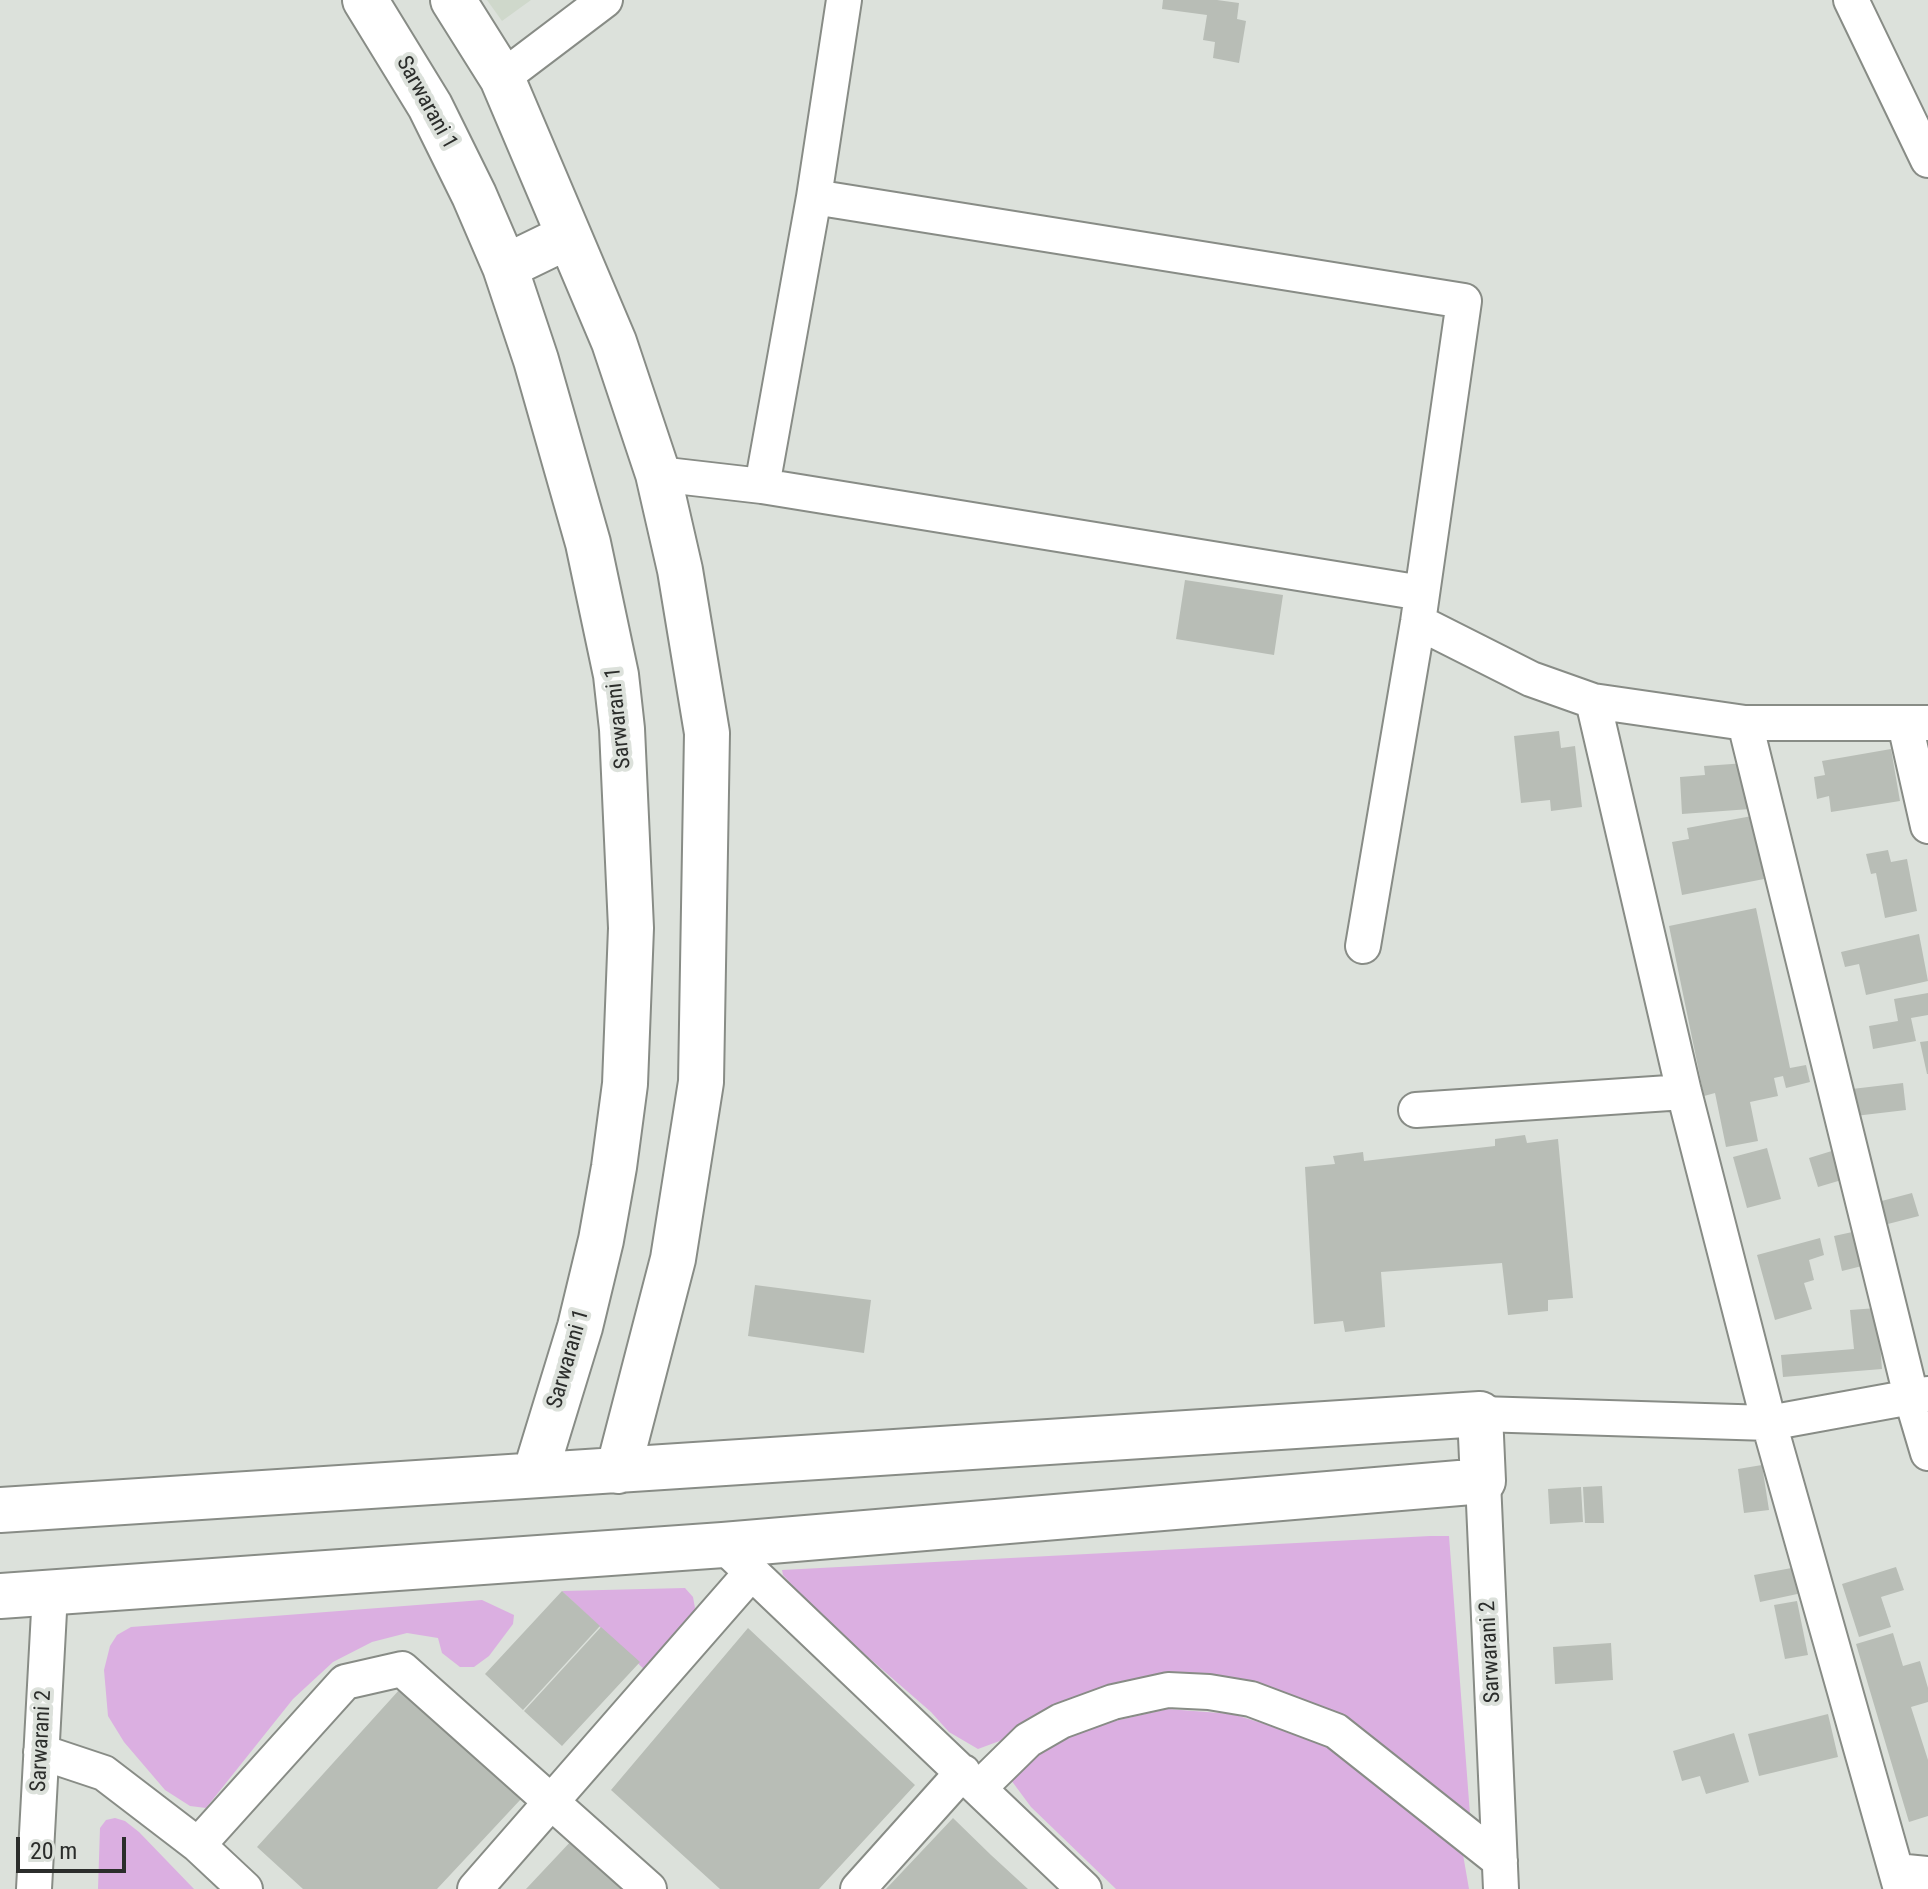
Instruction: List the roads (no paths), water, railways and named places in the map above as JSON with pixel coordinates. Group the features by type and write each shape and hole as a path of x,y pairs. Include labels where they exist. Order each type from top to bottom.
{"main road":[{"name":"Sarwarani 1","path":"365,0 430,106 505,267 564,454 606,622 622,729 631,928 625,1084 601,1240 580,1327 535,1474"},
{"path":"453,0 502,78 614,342 658,474 680,570 707,733 701,1082 673,1259 618,1471"},
{"path":"505,267 569,236"},
{"path":"0,1510 1480,1414"},
{"name":"Sarwarani 2","path":"1480,1414 1483,1481"},
{"path":"0,1596 737,1559 1483,1481"}],"street":[{"path":"502,78 605,0"},
{"path":"762,486 814,197 844,0"},
{"path":"1851,0 1928,160"},
{"path":"814,197 1464,301 1420,608 1363,946"},
{"path":"658,474 762,486 1420,608 1531,679 1593,701 1745,723 1916,724 1928,826"},
{"path":"1593,701 1684,1092 1769,1423 1908,1878"},
{"path":"1745,723 1920,1395 1928,1453"},
{"path":"1416,1110 1684,1092"},
{"path":"1480,1414 1769,1423 1920,1395"},
{"name":"Sarwarani 2","path":"1483,1481 1500,1875"},
{"path":"475,1889 551,1801 737,1559 1084,1889"},
{"name":"Sarwarani 2","path":"34,1889 50,1593"},
{"path":"198,1845 345,1682 402,1669 649,1889"},
{"path":"858,1889 971,1780 1028,1740 1061,1721 1113,1702 1168,1690 1209,1692 1251,1699 1336,1731 1500,1875"},
{"path":"41,1752 104,1773 198,1845 245,1889"}]}
